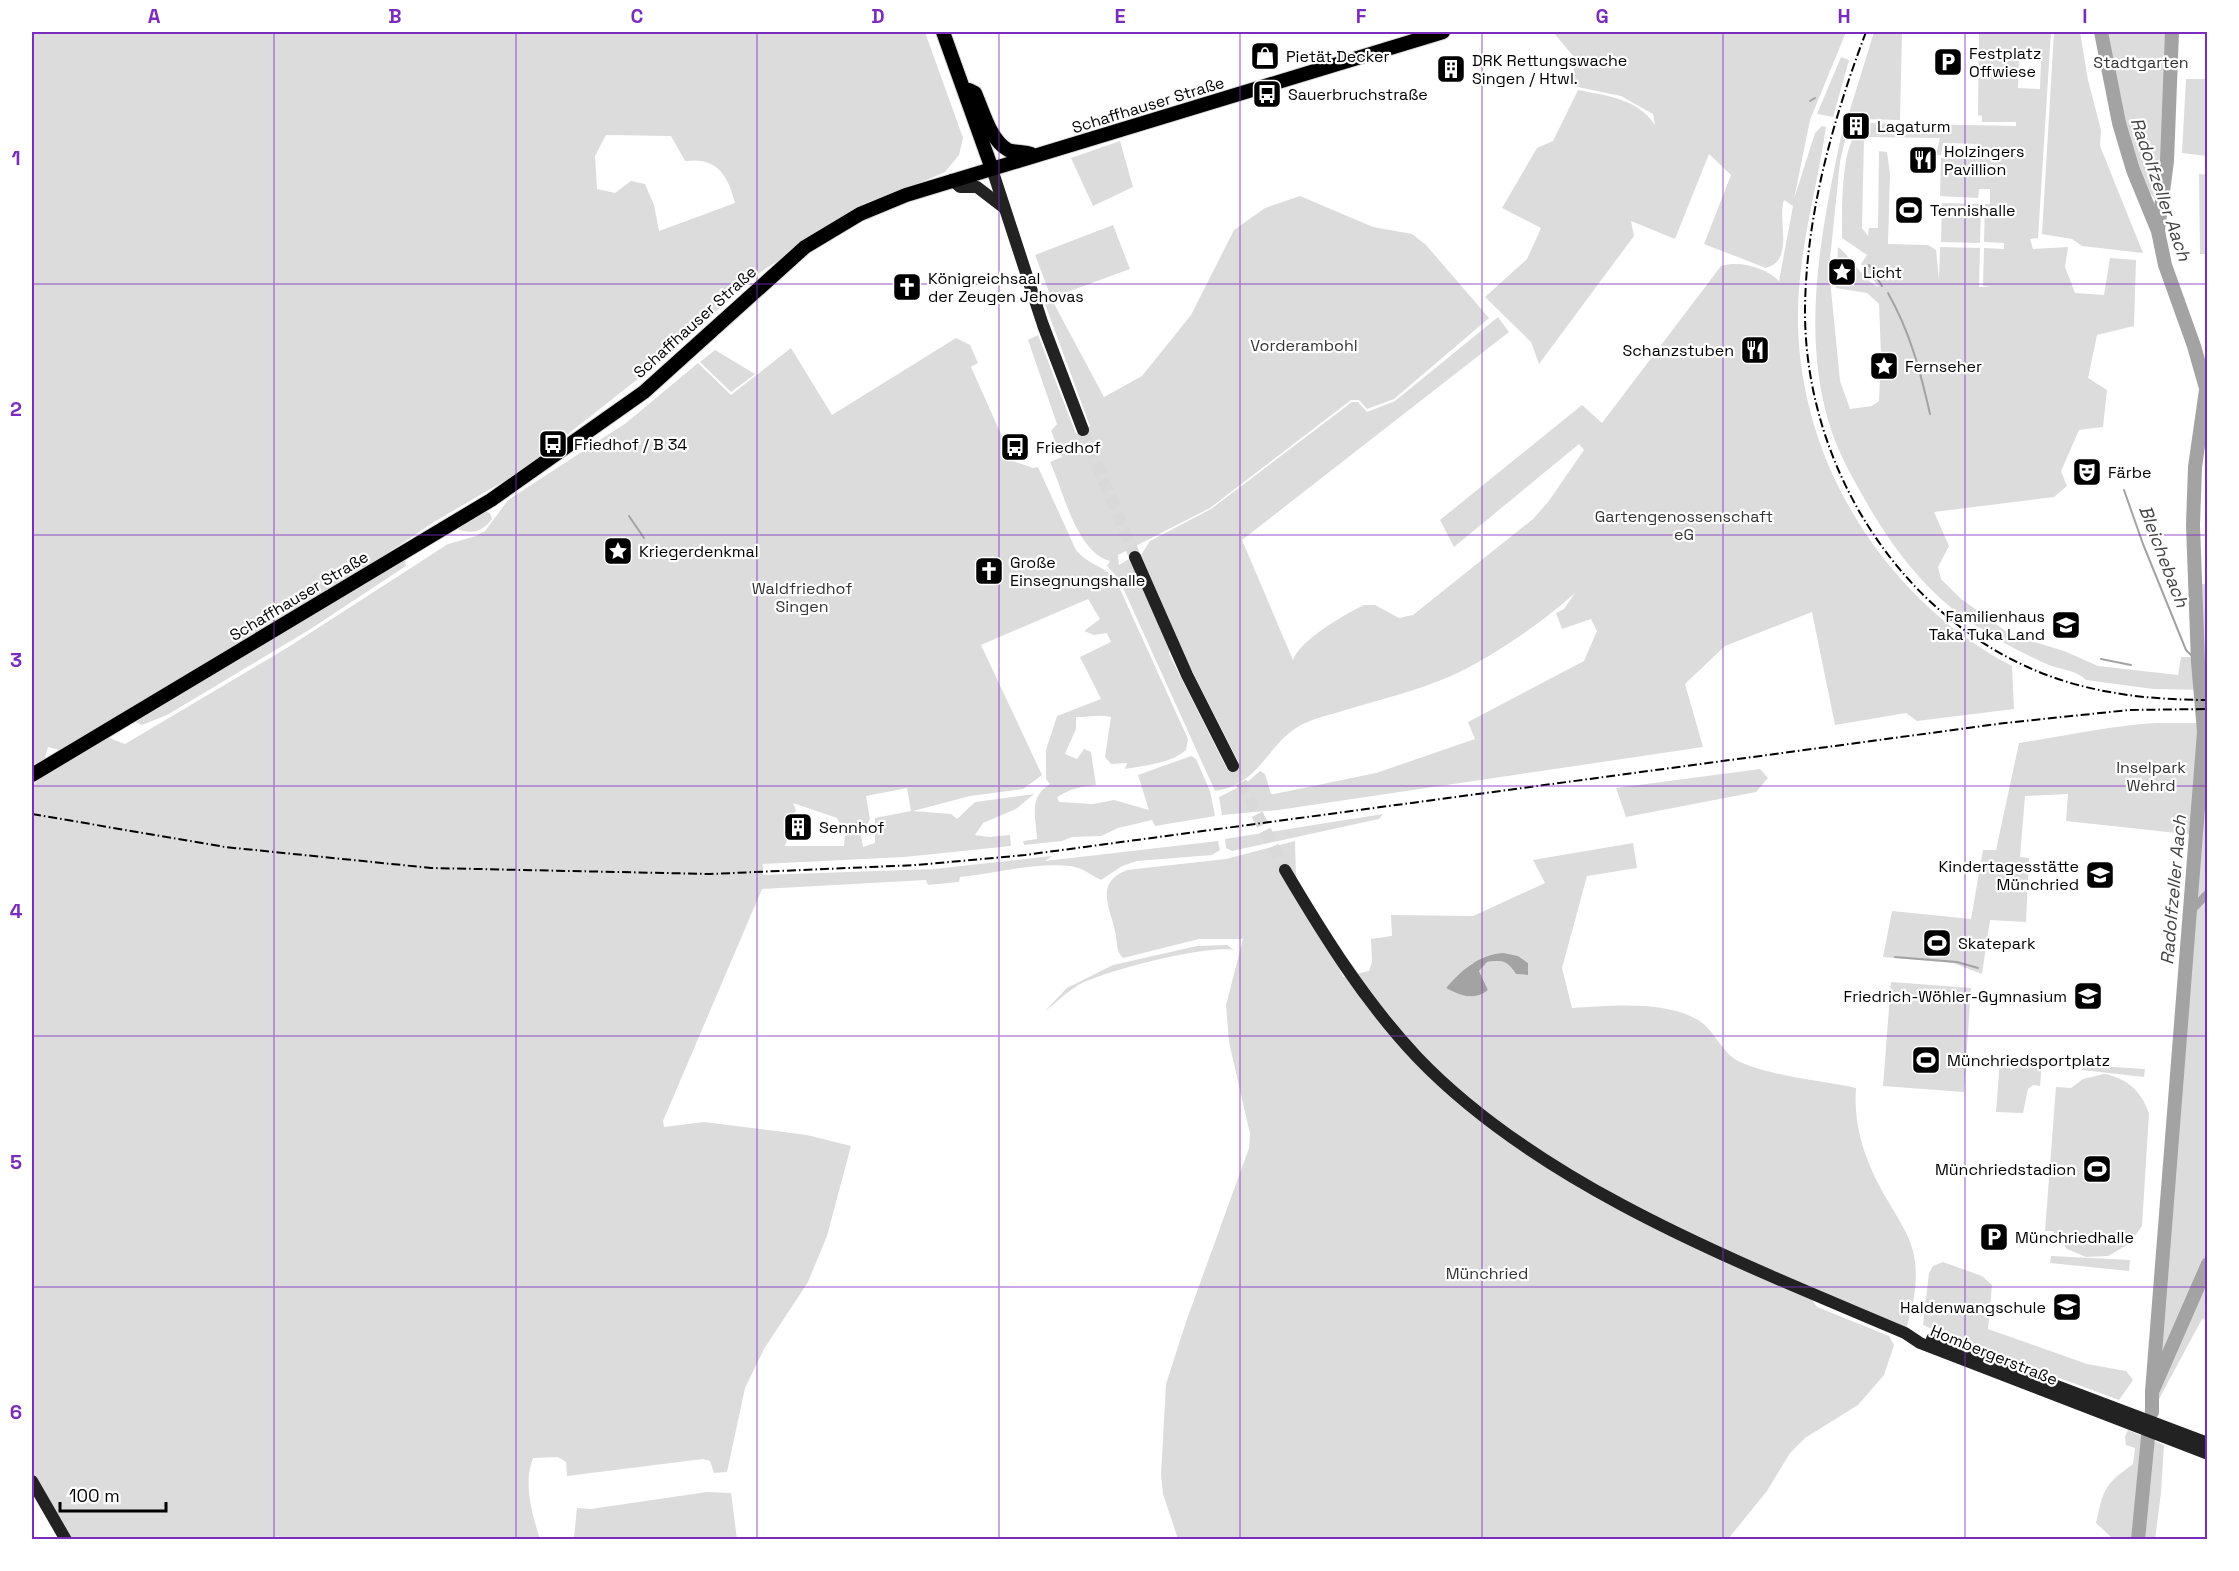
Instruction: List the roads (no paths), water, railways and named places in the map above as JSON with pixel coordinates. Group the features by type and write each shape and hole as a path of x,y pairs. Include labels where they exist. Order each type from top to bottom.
{"main road":[{"path":"943,32 992,169 1043,325 1083,430"},
{"name":"Schaffhauser Straße","path":"32,775 491,500 552,459 651,386 786,263 821,236 883,204 952,180 1443,32"},
{"path":"964,87 975,93 994,135 1001,144 1013,151 1024,151 1036,156"},
{"path":"952,180 960,187 977,187 1004,207"},
{"path":"1135,557 1187,675 1233,766"},
{"name":"Hombergerstraße","path":"1285,870 1320,928 1374,1006 1419,1059 1489,1121 1572,1176 1630,1208 1726,1254 1905,1333 1920,1343 2174,1435 2208,1443"},
{"name":"Hombergerstraße","path":"2174,1435 2208,1454"},
{"path":"32,1481 66,1539"}],"waterway":[{"name":"Radolfzeller Aach","path":"2101,32 2119,123 2133,170 2158,231 2165,265 2194,346 2208,395"},
{"path":"2158,230 2167,161 2172,32"},
{"path":"1810,101 1815,98"},
{"path":"1869,265 1882,286"},
{"path":"1888,293 1914,352 1930,414"},
{"name":"Radolfzeller Aach","path":"2152,1392 2204,732 2198,662 2193,525 2195,467 2206,390"},
{"name":"Bleichebach","path":"2124,490 2186,650 2198,662"},
{"path":"629,516 644,538"},
{"path":"2101,659 2131,665"},
{"path":"2199,792 2208,805"},
{"path":"2187,915 2208,893"},
{"path":"1895,957 1957,962 1978,968"},
{"name":"Radolfzeller Aach","path":"2152,1412 2152,1392 2208,1264"},
{"name":"Radolfzeller Aach","path":"2138,1540 2148,1437"}],"tunnel":[{"path":"1083,430 1135,557"},
{"path":"1233,766 1285,870"}],"railway":[{"path":"1866,32 1832,133 1816,203 1810,238 1805,309 1809,368 1822,427 1844,482 1873,534 1910,581 1953,622 2003,655 2058,679 2113,693 2151,698 2208,700"},
{"path":"32,814 225,847 431,868 710,874 917,865 1025,855 2005,723 2129,710 2208,709"}],"place":[{"name":"Pietät Decker","path":"1265,56"},
{"name":"Festplatz Offwiese","path":"1948,62"},
{"name":"DRK Rettungswache Singen / Htwl.","path":"1451,69"},
{"name":"Sauerbruchstraße","path":"1267,94"},
{"name":"Lagaturm","path":"1856,126"},
{"name":"Holzingers Pavillion","path":"1923,160"},
{"name":"Tennishalle","path":"1909,210"},
{"name":"Licht","path":"1842,272"},
{"name":"Königreichsaal der Zeugen Jehovas","path":"907,287"},
{"name":"Schanzstuben","path":"1755,350"},
{"name":"Fernseher","path":"1884,366"},
{"name":"Friedhof / B 34","path":"553,444"},
{"name":"Friedhof","path":"1015,447"},
{"name":"Färbe","path":"2087,472"},
{"name":"Kriegerdenkmal","path":"618,551"},
{"name":"Große Einsegnungshalle","path":"989,571"},
{"name":"Familienhaus Taka Tuka Land","path":"2066,625"},
{"name":"Sennhof","path":"798,827"},
{"name":"Kindertagesstätte Münchried","path":"2100,875"},
{"name":"Skatepark","path":"1937,943"},
{"name":"Friedrich-Wöhler-Gymnasium","path":"2088,996"},
{"name":"Münchriedsportplatz","path":"1926,1060"},
{"name":"Münchriedstadion","path":"2097,1169"},
{"name":"Münchriedhalle","path":"1994,1237"},
{"name":"Haldenwangschule","path":"2067,1307"}],"park label":[{"name":"Stadtgarten","path":"2141,62"},
{"name":"Vorderambohl","path":"1304,345"},
{"name":"Gartengenossenschaft eG","path":"1684,525"},
{"name":"Waldfriedhof Singen","path":"802,597"},
{"name":"Inselpark Wehrd","path":"2151,776"},
{"name":"Münchried","path":"1487,1273"}]}
